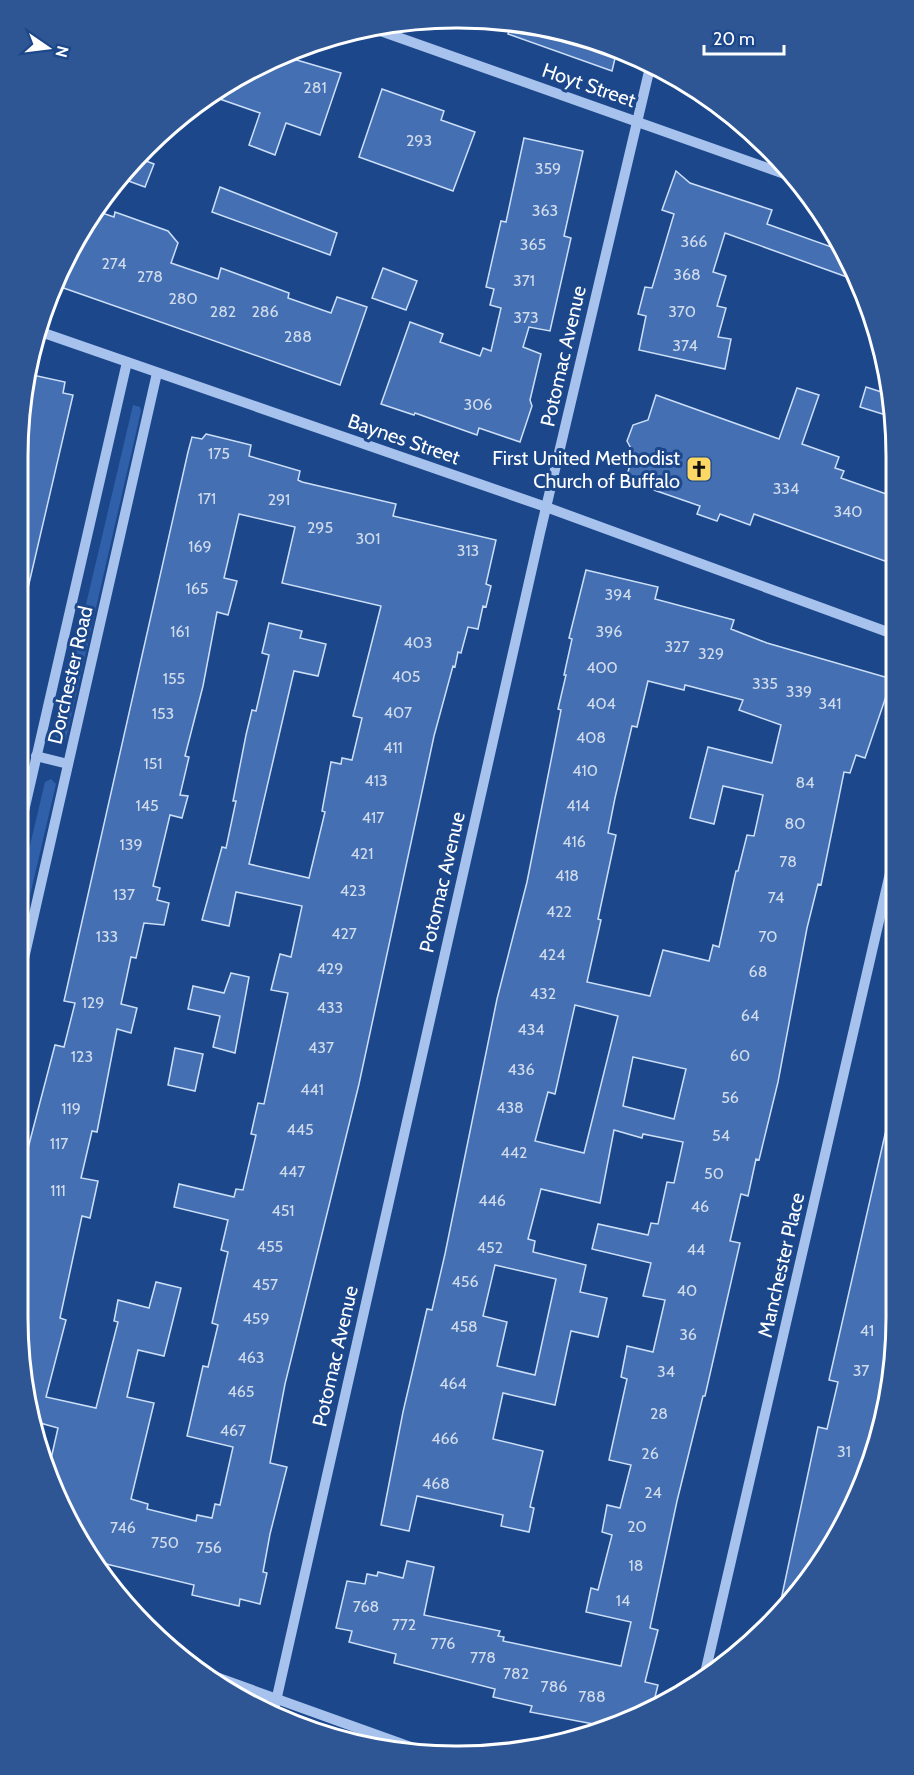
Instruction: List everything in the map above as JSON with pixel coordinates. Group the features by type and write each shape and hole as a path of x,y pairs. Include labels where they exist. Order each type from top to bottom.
{"street":[{"name":"Hoyt Street","path":"389,34 776,171"},
{"name":"Potomac Avenue","path":"275,1706 546,507 649,74"},
{"name":"Baynes Street","path":"47,334 546,507 886,631"},
{"name":"Dorchester Road","path":"28,790 127,362"},
{"name":"Dorchester Road","path":"28,941 157,373"},
{"path":"36,756 68,764"},
{"name":"Manchester Place","path":"707,1666 886,891"},
{"path":"235,1684 402,1743"}],"shaded area":[{"path":"133,405 140,407 141,411 66,739 59,742 55,736"},
{"path":"51,779 56,784 28,904 28,854 45,782"}],"building":[{"path":"509,32 541,37 595,51 615,59 612,71 508,34"},
{"path":"296,60 341,73 320,135 286,123 275,155 249,145 260,113 221,100 267,73"},
{"path":"382,89 444,111 441,120 475,132 453,191 359,157"},
{"path":"524,138 583,151 564,236 571,238 550,331 529,327 523,347 541,354 530,400 532,406 520,442 479,428 477,435 415,413 414,415 381,404 410,322 443,334 440,342 480,356 483,348 491,351 501,308 490,305 494,289 486,287 501,221 506,222"},
{"path":"147,161 154,164 145,187 129,181"},
{"path":"676,171 690,183 772,210 767,224 830,246 845,276 725,233 713,272 726,276 717,306 726,308 718,337 731,339 725,369 639,350 646,316 638,314 645,287 652,288 674,214 662,210"},
{"path":"220,187 337,233 330,255 212,212"},
{"path":"115,212 168,231 178,243 171,263 218,279 221,268 289,293 288,298 331,313 337,297 367,307 340,385 63,288 101,219 105,214 114,217"},
{"path":"383,268 417,281 406,310 372,298"},
{"path":"36,376 65,382 63,393 73,395 28,588 29,429"},
{"path":"866,387 880,392 883,414 860,407"},
{"path":"797,388 819,395 802,444 839,457 835,468 844,471 841,478 886,494 886,561 754,514 750,525 720,514 717,521 697,514 700,506 625,480 634,454 627,441 633,425 648,420 656,395 779,439"},
{"path":"206,434 251,445 249,456 300,471 298,480 302,482 396,504 393,516 496,540 486,584 491,586 486,607 483,606 478,629 468,627 461,653 458,652 455,667 453,666 434,736 359,1084 285,1384 270,1463 287,1467 270,1534 263,1572 267,1573 260,1604 240,1599 239,1606 192,1595 194,1585 107,1564 73,1508 51,1457 58,1428 42,1423 29,1346 28,1148 55,1045 64,1047 75,1003 64,1001 192,437 202,439","holes":["239,514 295,527 282,583 381,606 353,716 362,718 352,760 342,758 341,764 331,762 322,811 325,812 309,878 249,864 294,671 318,676 326,644 300,638 302,631 269,623 262,653 269,655 256,711 252,710 246,735 226,848 222,847 202,920 229,926 236,892 302,906 291,957 280,954 271,990 288,993 264,1104 258,1103 251,1134 256,1135 243,1190 236,1189 234,1197 179,1184 174,1207 228,1220 221,1250 228,1252 212,1323 218,1325 208,1367 203,1366 187,1436 233,1447 220,1505 215,1504 212,1518 197,1515 196,1521 147,1509 148,1504 131,1499 154,1403 127,1397 138,1350 164,1356 181,1288 156,1282 149,1308 118,1300 114,1321 118,1322 96,1408 46,1397 66,1320 60,1318 82,1216 90,1218 98,1181 81,1178 92,1131 97,1132 117,1029 131,1033 137,1008 121,1004 131,957 136,958 144,923 164,925 169,903 157,900 160,888 153,886 170,815 182,818 188,796 180,795 189,757 185,756 203,686 217,612 228,615 237,581 224,578"]},
{"path":"586,570 658,587 655,599 734,620 731,629 767,643 886,677 886,697 865,758 856,755 850,773 844,772 821,885 818,884 807,928 778,1082 759,1160 756,1159 748,1196 741,1194 730,1241 740,1243 705,1396 703,1396 677,1501 650,1628 658,1630 645,1682 658,1685 655,1698 594,1724 530,1712 532,1706 493,1697 495,1689 394,1663 396,1654 349,1642 352,1631 336,1628 347,1581 365,1584 367,1574 377,1576 378,1572 403,1578 407,1561 434,1567 424,1615 500,1631 498,1636 504,1637 503,1641 621,1666 631,1622 586,1612 591,1588 598,1590 612,1535 602,1532 607,1505 620,1508 631,1465 609,1460 627,1379 621,1377 627,1346 653,1352 665,1300 643,1296 651,1263 592,1249 598,1224 648,1235 651,1223 658,1224 667,1182 674,1183 683,1142 643,1134 642,1138 614,1130 600,1203 541,1189 528,1239 535,1241 533,1252 586,1265 580,1292 607,1298 598,1337 571,1331 555,1405 503,1393 493,1439 543,1451 530,1507 534,1508 529,1532 501,1526 503,1515 417,1496 409,1531 381,1525 403,1412 427,1309 432,1310 497,999 527,882 561,710 558,709 572,639 569,638","holes":["648,681 684,690 685,685 743,700 739,710 781,725 772,763 708,747 690,818 714,824 723,786 763,795 754,836 747,835 738,871 736,871 719,947 713,945 709,961 663,950 650,996 587,982 616,835 608,833 615,798 632,726 637,727","575,1005 618,1016 584,1153 535,1141 548,1092 555,1094","633,1057 686,1069 674,1119 623,1106","495,1265 556,1279 535,1375 497,1366 507,1322 483,1316"]},
{"path":"231,973 249,977 235,1053 213,1047 220,1016 188,1009 193,986 224,993"},
{"path":"175,1048 203,1054 195,1091 168,1085"},
{"path":"886,1130 885,1346 871,1429 863,1456 841,1508 813,1556 781,1598 818,1427 827,1429 838,1382 829,1380"}],"place":[{"name":"First United Methodist Church of Buffalo","path":"699,469"}]}
